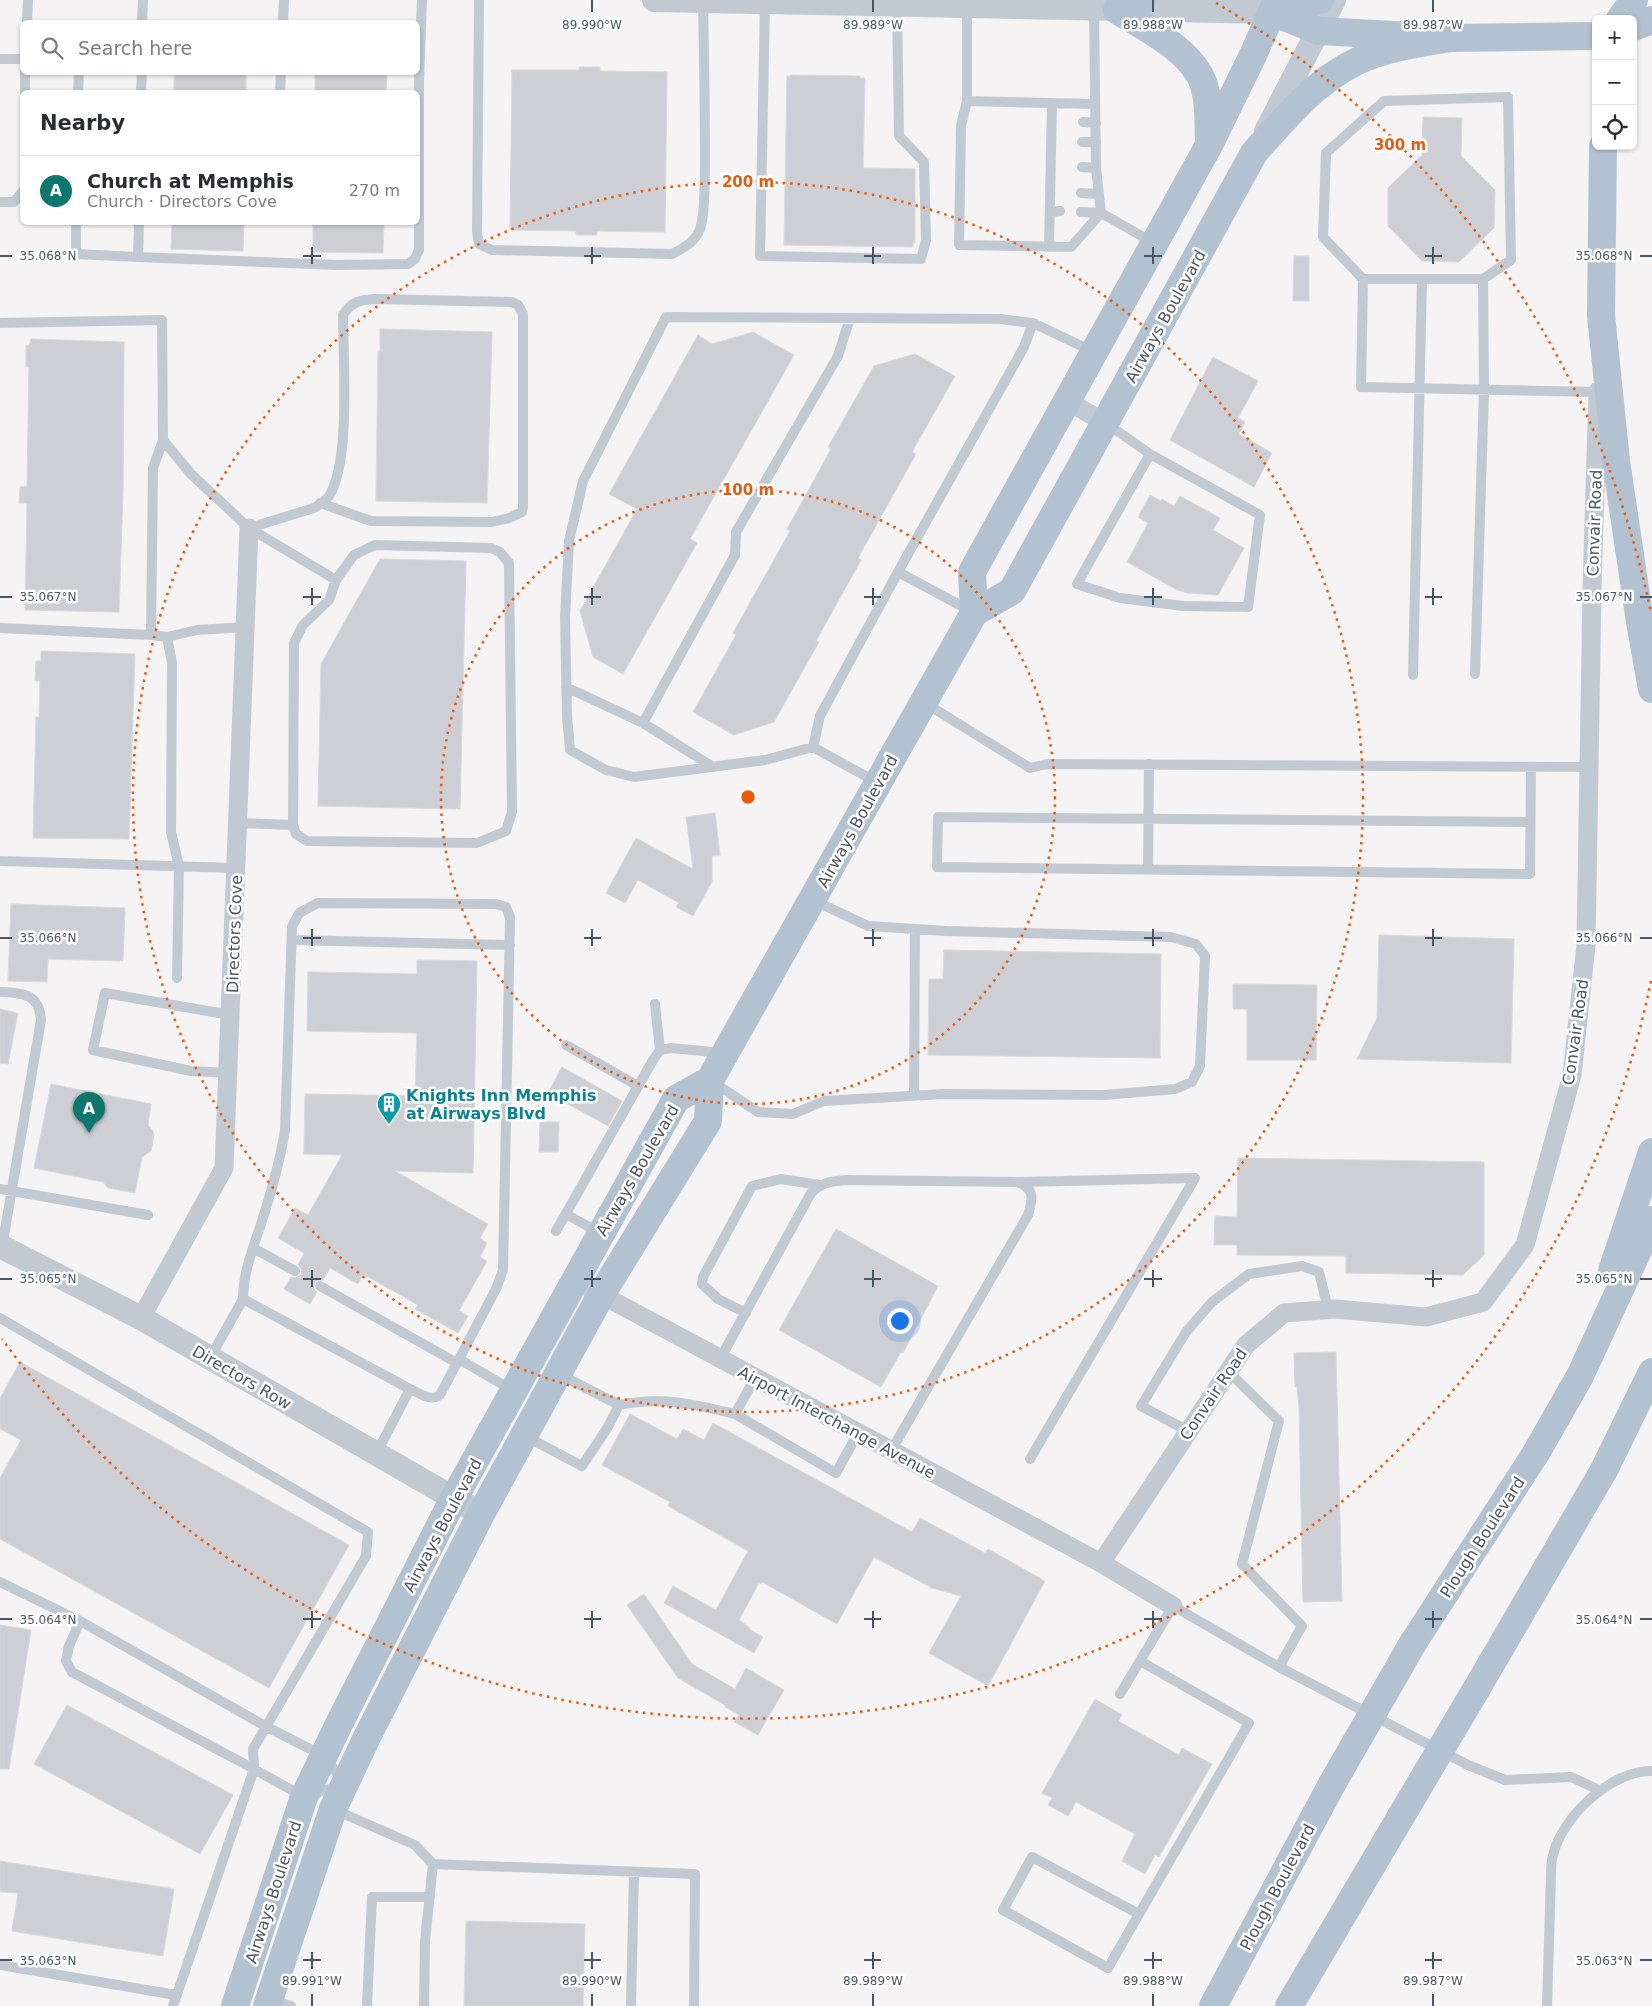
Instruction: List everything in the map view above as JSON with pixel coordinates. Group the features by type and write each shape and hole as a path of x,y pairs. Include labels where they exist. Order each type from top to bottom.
{"main road":[{"path":"1110,7 1142,0"},
{"path":"1275,6 1320,0"},
{"path":"1623,15 1634,0"},
{"path":"1275,6 1319,31 1450,38 1592,36"},
{"path":"974,613 972,572 1209,145 1275,6"},
{"path":"1110,7 1163,39 1184,56 1200,74 1206,98 1209,145"},
{"path":"1637,26 1652,20"},
{"path":"1254,153 1294,108 1316,88 1336,74 1374,54 1450,38"},
{"name":"Convair Road","path":"1601,315 1602,150"},
{"name":"Airways Boulevard","path":"276,2004 333,1809 344,1784 481,1514 601,1295 708,1121 710,1080 974,613 1012,592 1254,153"},
{"path":"1601,315 1616,460 1652,689"},
{"name":"Airways Boulevard","path":"235,2006 304,1798 453,1500 676,1100 710,1080"},
{"path":"1580,1376 1620,1245 1652,1152"},
{"name":"Plough Boulevard","path":"1213,2006 1332,1784 1413,1643 1536,1453 1580,1376 1652,1220"},
{"path":"1289,2006 1604,1470 1652,1372"}],"street":[{"path":"654,0 765,1 897,6 1275,6"},
{"name":"Airways Boulevard","path":"1254,153 1334,0"},
{"name":"Convair Road","path":"1101,1563 1246,1345 1284,1313 1328,1309 1426,1317 1483,1302 1525,1245 1572,1075 1586,945 1592,589 1601,315"},
{"path":"1067,401 1106,423"},
{"name":"Directors Cove","path":"141,1318 224,1168 250,528"},
{"name":"Directors Row","path":"1,1249 141,1318 453,1500 481,1514"},
{"name":"Airport Interchange Avenue","path":"574,1280 1101,1563"},
{"path":"1101,1563 1173,1606"}],"lane":[{"path":"28,0 28,20"},
{"path":"142,20 143,0"},
{"path":"283,20 284,0"},
{"path":"420,55 422,0"},
{"path":"479,0 477,209 479,244 492,250 672,254 685,247 694,239 700,228 704,183 705,92 702,1"},
{"path":"765,1 760,256 921,259 926,240 924,162 899,136 897,6"},
{"path":"981,5 967,102 961,126 959,245 1071,247 1101,213 1096,168 1094,104 1110,7"},
{"path":"0,59 20,58"},
{"path":"25,90 26,75"},
{"path":"78,90 79,75"},
{"path":"141,90 142,75"},
{"path":"280,90 281,75"},
{"path":"419,75 419,90"},
{"path":"1363,279 1483,280 1511,260 1508,97 1384,102 1326,153 1324,237 1363,279 1361,386 1598,392"},
{"path":"967,102 1094,104"},
{"path":"1049,247 1055,211 1056,122 1052,103"},
{"path":"1083,122 1096,123"},
{"path":"1082,142 1096,142"},
{"path":"1082,167 1096,168"},
{"path":"1081,193 1099,194"},
{"path":"0,202 14,202 20,194"},
{"path":"1081,212 1101,213 1155,244"},
{"path":"76,225 76,254 338,265 408,264 415,259 419,250 419,225"},
{"path":"138,257 139,225"},
{"path":"1413,675 1422,279"},
{"path":"1475,674 1484,390 1483,280"},
{"path":"250,528 314,508 328,498 338,476 343,436 343,315 348,307 357,300 376,299 512,302 518,305 523,314 522,512 509,518 492,522 371,520 320,504"},
{"path":"878,783 813,747 765,760 634,777 606,770 570,750 566,687 565,617 569,541 583,481 666,317 1000,319 1033,323 1095,352"},
{"path":"643,723 735,555 736,532 838,356 850,318"},
{"path":"0,323 162,320 163,440 153,468 151,635"},
{"path":"813,747 820,716 1024,347 1033,323"},
{"path":"1106,423 1150,454 1260,515 1248,607 1183,606 1120,598 1077,584 1150,454"},
{"path":"163,440 191,474 250,528 336,580"},
{"path":"375,545 491,548 500,552 509,563 512,812 506,832 477,843 307,841 296,834 293,825 294,643 303,625 329,600 336,580 354,555 375,545"},
{"path":"898,572 974,613"},
{"path":"0,628 167,637 197,630 246,627"},
{"path":"167,637 172,663 171,832 179,866 177,978"},
{"path":"566,687 643,723 713,767"},
{"path":"924,703 1030,768 1047,764 1589,767"},
{"path":"1148,764 1148,869"},
{"path":"1530,822 938,817 937,867 1530,874 1531,767"},
{"path":"238,823 293,825"},
{"path":"0,861 236,868"},
{"path":"710,1080 758,1112 793,1114 824,1100 943,1094 1104,1095 1175,1089 1192,1082 1200,1066 1205,956 1196,944 1171,936 868,926 812,899"},
{"path":"210,1358 243,1299 243,1285 281,1156 285,1130 292,927 299,913 318,904 496,904 506,907 510,918 510,945 503,1270 496,1289 440,1395 435,1398 410,1389 243,1299"},
{"path":"914,1096 915,929"},
{"path":"292,940 510,945"},
{"path":"0,992 22,993 30,997 40,1010 41,1020 1,1249"},
{"path":"228,1073 192,1071 93,1050 104,994 230,1015"},
{"path":"556,1231 660,1050 655,1004"},
{"path":"566,1045 638,1086"},
{"path":"660,1050 672,1048 725,1054"},
{"path":"720,1359 811,1193 819,1185 830,1181 847,1180 1017,1182 1195,1178 1030,1459"},
{"path":"746,1313 718,1299 702,1284 703,1277 752,1186 781,1179 819,1185"},
{"path":"892,1451 1028,1215 1032,1202 1030,1192 1026,1185 1017,1182"},
{"path":"0,1189 148,1215"},
{"path":"566,1214 600,1234"},
{"path":"253,1248 295,1271"},
{"path":"1188,1431 1141,1406 1186,1332 1212,1302 1249,1274 1302,1266 1319,1272 1328,1309"},
{"path":"320,1286 514,1390"},
{"path":"0,1318 368,1532 366,1556 253,1749 254,1769 173,2006"},
{"path":"1228,1371 1279,1421 1242,1564 1302,1626 1280,1667"},
{"path":"558,1374 619,1405 637,1401 670,1401 689,1403 735,1414 836,1473 858,1433"},
{"path":"735,1414 756,1378"},
{"path":"375,1454 410,1389"},
{"path":"524,1436 582,1466 608,1427 619,1405"},
{"path":"0,1582 80,1621 324,1756 344,1784 304,1798 254,1769 72,1672 66,1661 69,1646 80,1621"},
{"path":"1120,1694 1173,1606 1280,1667 1468,1765 1505,1780 1571,1777 1599,1790"},
{"path":"1139,1914 1032,1858 1003,1910 1108,1968 1250,1723 1140,1661"},
{"path":"1548,2006 1550,1874 1553,1855 1561,1836 1570,1822 1599,1790 1632,1773 1652,1771"},
{"path":"333,1809 415,1845 433,1864 695,1874 694,2006"},
{"path":"424,2006 425,1941 433,1864"},
{"path":"631,2006 634,1872"},
{"path":"367,2006 372,1897 430,1897"},
{"path":"0,1965 176,1994"}],"building":[{"path":"579,67 600,67 600,71 667,72 665,232 597,231 597,235 576,235 576,231 510,230 512,70 579,70"},
{"path":"174,75 246,75 246,90 174,90"},
{"path":"315,75 387,75 386,90 315,90"},
{"path":"790,75 860,76 860,78 865,78 863,168 915,169 915,243 913,243 913,247 784,245 787,76 790,77"},
{"path":"1423,117 1462,118 1461,156 1495,190 1494,228 1459,262 1422,261 1388,226 1388,188 1422,155"},
{"path":"172,225 244,225 243,251 171,249"},
{"path":"313,225 384,225 383,253 313,252"},
{"path":"1294,256 1309,256 1309,301 1293,301"},
{"path":"380,329 492,332 487,503 376,501"},
{"path":"753,332 794,355 690,539 697,543 623,674 593,657 580,611 637,509 609,494 698,335 712,344"},
{"path":"31,339 124,342 123,493 119,612 25,610 27,503 19,503 20,487 27,486 29,367 26,367 26,345 29,346"},
{"path":"915,354 955,376 912,452 916,454 858,558 861,560 816,641 819,642 774,722 734,735 693,712 736,635 733,633 790,531 787,529 831,449 828,447 874,366"},
{"path":"1213,357 1258,381 1238,418 1245,422 1239,434 1272,453 1254,487 1170,440"},
{"path":"1150,495 1174,506 1180,496 1220,518 1213,530 1244,548 1218,595 1188,593 1177,590 1127,562 1148,523 1138,517"},
{"path":"380,559 466,561 460,809 318,806 321,664"},
{"path":"41,651 135,654 129,839 33,838 36,717 39,717 40,681 35,681 36,661 41,661"},
{"path":"715,813 720,855 712,856 712,882 693,916 676,907 679,903 638,880 625,903 606,893 636,838 693,869 686,817"},
{"path":"11,904 125,908 123,961 48,959 47,982 8,981"},
{"path":"1379,935 1514,939 1511,1063 1357,1059 1377,1018"},
{"path":"944,950 1161,954 1160,1058 928,1055 929,979 943,979"},
{"name":"Knights Inn Memphis at Airways Blvd","path":"417,960 477,961 473,1173 395,1171 488,1224 480,1238 487,1243 480,1257 487,1261 459,1311 468,1316 458,1333 415,1309 418,1305 363,1274 358,1284 330,1268 323,1280 317,1280 314,1283 314,1289 317,1292 310,1304 284,1289 291,1277 296,1278 301,1275 302,1270 298,1265 304,1253 278,1238 295,1208 308,1215 342,1155 304,1154 305,1094 415,1096 417,1033 307,1031 308,972 417,974"},
{"path":"1233,984 1317,985 1316,1060 1247,1060 1247,1009 1233,1009"},
{"path":"0,1009 18,1013 8,1064 0,1063"},
{"path":"562,1067 622,1101 608,1126 548,1093"},
{"path":"51,1084 151,1104 148,1125 154,1135 151,1151 142,1157 135,1193 108,1188 103,1182 34,1168"},
{"path":"540,1122 559,1122 558,1152 539,1152"},
{"path":"1238,1158 1484,1162 1484,1255 1463,1275 1346,1273 1346,1256 1237,1255 1237,1245 1214,1245 1215,1216 1237,1217"},
{"path":"836,1229 938,1286 903,1353 901,1352 881,1387 779,1330"},
{"path":"1336,1352 1342,1601 1303,1602 1299,1408 1297,1387 1295,1387 1294,1353"},
{"path":"20,1362 349,1545 269,1688 0,1539 0,1478 21,1440 0,1429 0,1398"},
{"path":"630,1414 677,1439 683,1429 704,1440 713,1423 912,1532 920,1518 985,1553 988,1549 1045,1581 988,1686 929,1653 961,1596 932,1588 874,1557 837,1624 762,1582 761,1584 759,1583 739,1620 749,1629 763,1637 754,1653 664,1603 673,1586 716,1610 748,1551 668,1506 670,1502 602,1465"},
{"path":"644,1594 692,1664 735,1689 746,1668 784,1690 758,1735 734,1722 739,1715 725,1707 725,1705 678,1678 627,1605"},
{"path":"0,1625 31,1630 9,1769 0,1769"},
{"path":"1095,1699 1122,1715 1118,1721 1179,1755 1182,1748 1212,1764 1159,1857 1155,1855 1145,1874 1122,1861 1135,1834 1076,1802 1068,1816 1048,1805 1052,1798 1042,1793"},
{"path":"67,1705 233,1795 200,1854 34,1764"},
{"path":"0,1861 174,1889 163,1956 12,1931 18,1893 0,1892"},
{"path":"466,1921 585,1924 583,2006 464,2006"}],"place":[{"name":"Knights Inn Memphis at Airways Blvd","path":"389,1125"},
{"name":"Church at Memphis","path":"89,1133"}]}
